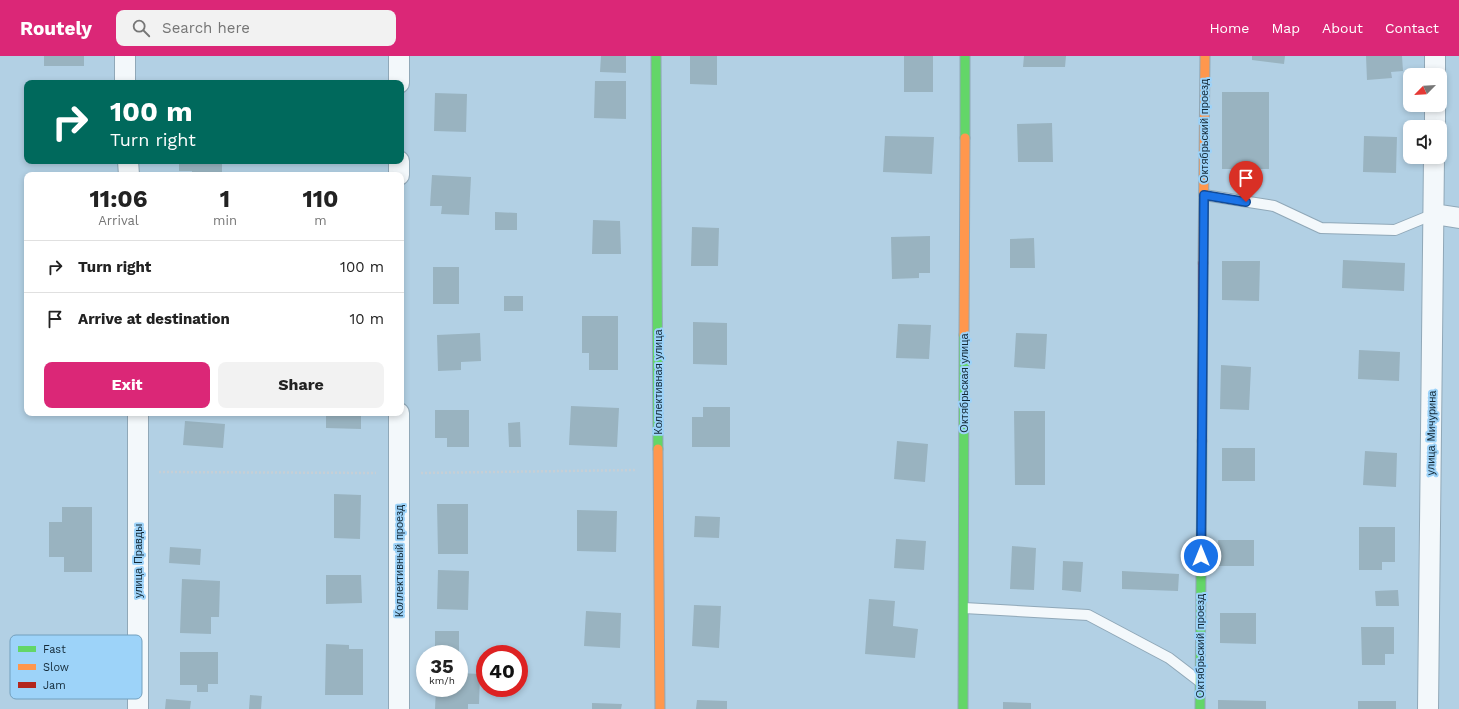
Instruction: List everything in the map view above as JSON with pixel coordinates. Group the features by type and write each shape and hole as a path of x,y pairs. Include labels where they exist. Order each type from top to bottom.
{"street":[{"path":"125,56 125,80"},
{"path":"399,56 399,80"},
{"name":"Коллективная улица","path":"656,56 660,709"},
{"name":"Октябрьская улица","path":"963,709 965,56"},
{"name":"Октябрьский проезд","path":"1200,709 1205,56"},
{"path":"1435,68 1436,56"},
{"name":"улица Мичурина","path":"1428,709 1434,164"},
{"path":"1434,214 1459,218"},
{"name":"улица Правды","path":"138,416 138,635"},
{"name":"Коллективный проезд","path":"399,416 399,709"}],"lane":[{"path":"1204,195 1274,206 1321,228 1396,230 1434,214"},
{"path":"964,608 1088,616 1169,658 1200,682"}],"building":[{"path":"44,56 84,56 84,66 44,66"},
{"path":"601,56 626,56 626,73 600,72"},
{"path":"690,56 717,56 717,85 690,84"},
{"path":"904,56 933,56 933,92 904,92"},
{"path":"1024,56 1066,56 1065,67 1023,67"},
{"path":"1252,56 1285,56 1284,64 1252,60"},
{"path":"1366,56 1402,56 1403,71 1391,72 1392,78 1367,80"},
{"path":"595,81 626,81 626,119 594,118"},
{"path":"1222,92 1269,92 1269,169 1222,169"},
{"path":"435,93 467,94 466,132 434,131"},
{"path":"1052,123 1053,162 1018,162 1017,124"},
{"path":"885,136 934,137 932,174 883,172"},
{"path":"1364,136 1397,137 1396,173 1363,172"},
{"path":"179,164 222,164 222,172 179,171"},
{"path":"432,175 471,177 469,215 441,214 442,206 430,206"},
{"path":"495,212 517,213 517,230 495,230"},
{"path":"593,220 620,221 621,254 592,254"},
{"path":"692,227 719,228 718,266 691,266"},
{"path":"930,236 930,273 919,273 919,278 892,279 891,237"},
{"path":"1034,238 1035,268 1010,268 1010,239"},
{"path":"1343,260 1405,263 1404,291 1342,288"},
{"path":"1222,261 1260,261 1259,301 1222,300"},
{"path":"433,267 459,267 459,304 433,304"},
{"path":"504,296 523,296 523,311 504,311"},
{"path":"582,316 618,316 618,370 589,370 589,353 582,353"},
{"path":"693,322 727,323 727,365 693,364"},
{"path":"898,324 931,325 929,359 896,358"},
{"path":"480,333 481,361 461,362 461,370 438,371 437,335"},
{"path":"1016,333 1047,334 1045,369 1014,367"},
{"path":"1359,350 1400,352 1399,381 1358,379"},
{"path":"1221,365 1251,367 1249,410 1220,409"},
{"path":"571,406 619,408 617,447 569,445"},
{"path":"703,407 730,407 730,447 692,447 692,417 703,417"},
{"path":"435,410 469,410 469,447 447,447 447,438 435,438"},
{"path":"1014,411 1045,411 1045,485 1015,485"},
{"path":"326,416 361,416 361,429 326,428"},
{"path":"185,421 225,424 223,448 183,445"},
{"path":"520,422 521,447 509,447 508,423"},
{"path":"897,441 928,444 925,482 894,479"},
{"path":"1222,448 1255,448 1255,481 1222,481"},
{"path":"1365,451 1397,453 1396,487 1363,485"},
{"path":"334,494 361,495 360,539 334,538"},
{"path":"437,504 468,504 468,554 438,554"},
{"path":"62,507 92,507 92,572 64,572 64,557 49,557 49,522 62,522"},
{"path":"577,510 617,511 616,552 577,551"},
{"path":"695,516 720,517 719,538 694,537"},
{"path":"1359,527 1395,527 1395,562 1382,562 1382,570 1359,570"},
{"path":"896,539 926,541 924,570 894,568"},
{"path":"1218,540 1254,540 1254,566 1219,566"},
{"path":"1012,546 1036,548 1034,590 1010,589"},
{"path":"170,547 201,549 200,565 169,563"},
{"path":"1063,561 1083,562 1081,592 1062,590"},
{"path":"438,570 469,571 468,610 437,609"},
{"path":"1122,571 1179,574 1178,591 1122,589"},
{"path":"326,575 361,575 362,603 326,604"},
{"path":"182,579 220,581 219,617 211,617 211,634 180,633"},
{"path":"1398,590 1399,606 1376,606 1375,591"},
{"path":"869,599 895,601 893,626 918,629 915,658 865,654"},
{"path":"694,605 721,606 719,648 692,646"},
{"path":"586,611 621,613 620,648 584,646"},
{"path":"1220,613 1256,613 1256,644 1220,643"},
{"path":"1361,627 1394,627 1394,654 1385,654 1385,665 1362,665"},
{"path":"435,631 459,631 459,645 435,645"},
{"path":"326,644 349,645 349,649 363,649 363,695 325,695"},
{"path":"180,652 218,652 218,684 208,684 208,692 197,692 197,685 180,685"},
{"path":"468,673 476,674 476,697 479,697 479,704 468,704 468,709 435,709 436,697 468,697"},
{"path":"250,695 262,696 261,709 249,709"},
{"path":"166,699 191,701 190,709 165,709"},
{"path":"697,700 727,701 727,709 696,709"},
{"path":"1218,700 1266,701 1266,709 1218,709"},
{"path":"1358,701 1396,701 1396,709 1358,709"},
{"path":"1003,702 1031,703 1031,709 1003,709"},
{"path":"592,703 622,704 621,709 592,709"}],"traffic: fast":[{"path":"656,56 658,449"},
{"path":"965,56 965,138"},
{"path":"963,709 964,335"},
{"path":"1200,709 1202,441"}],"traffic: slow":[{"path":"1203,263 1205,56"},
{"path":"964,335 965,138"},
{"path":"658,449 660,709"}],"traffic: jam":[{"path":"1202,441 1203,263"}],"route":[{"path":"1201,556 1204,195 1246,202"}]}
